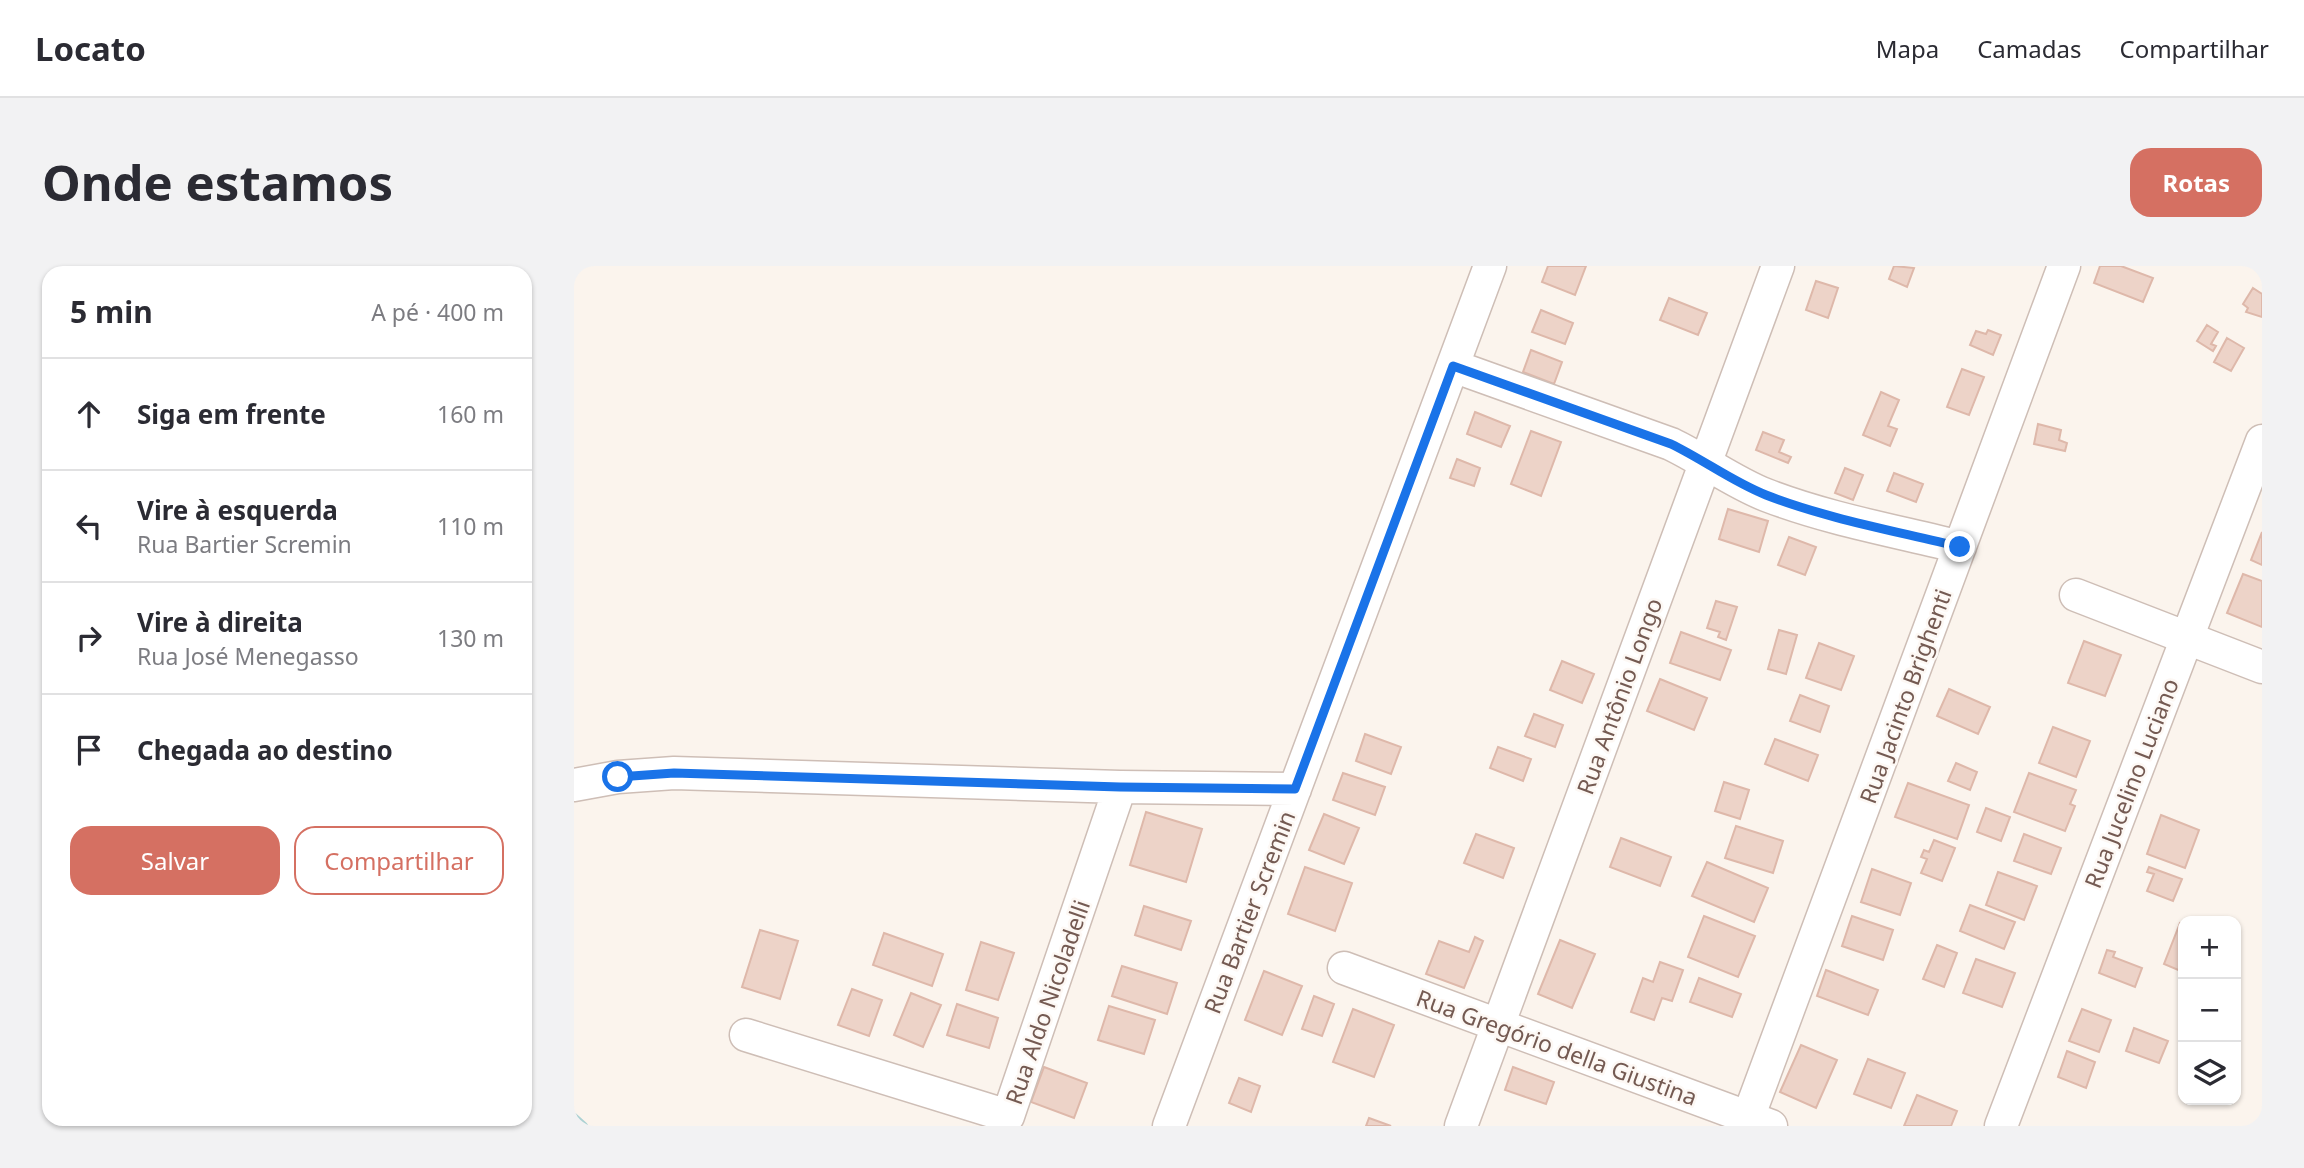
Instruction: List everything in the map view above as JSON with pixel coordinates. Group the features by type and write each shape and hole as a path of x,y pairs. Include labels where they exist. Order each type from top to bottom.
{"street":[{"name":"Rua Bartier Scremin","path":"1169,1126 1490,266"},
{"name":"Rua Antônio Longo","path":"1461,1126 1778,266"},
{"name":"Rua Jacinto Brighenti","path":"1755,1123 1960,547 2064,266"},
{"path":"1453,366 1671,444 1706,460 1730,478 1765,495 1960,547"},
{"name":"Rua Jucelino Luciano","path":"2001,1126 2262,440"},
{"path":"2076,595 2262,667"},
{"path":"574,785 618,777 674,773 1120,787 1295,789"},
{"name":"Rua Aldo Nicoladelli","path":"746,1035 1008,1116 1120,787"},
{"name":"Rua Gregório della Giustina","path":"1344,968 1755,1123"}],"building":[{"path":"1548,266 1586,266 1575,295 1542,282"},
{"path":"1894,266 1914,268 1907,287 1889,279"},
{"path":"2100,266 2121,266 2153,278 2143,302 2094,283"},
{"path":"1816,281 1838,288 1828,318 1806,310"},
{"path":"2253,288 2262,294 2262,317 2246,312 2248,308 2243,304"},
{"path":"1669,298 1707,313 1698,335 1660,320"},
{"path":"1541,310 1573,323 1565,344 1532,332"},
{"path":"2207,325 2218,332 2211,344 2216,346 2213,351 2197,341"},
{"path":"1988,330 2001,335 1993,355 1970,345 1976,331 1986,334"},
{"path":"2227,338 2244,348 2231,371 2214,362"},
{"path":"1531,350 1562,362 1554,384 1523,372"},
{"path":"1962,369 1984,377 1969,415 1947,407"},
{"path":"1881,392 1899,400 1888,426 1897,429 1890,446 1863,435"},
{"path":"1475,412 1510,426 1501,447 1467,434"},
{"path":"2038,424 2061,430 2059,440 2067,443 2065,451 2034,444"},
{"path":"1531,431 1561,442 1541,496 1511,484"},
{"path":"1763,432 1784,440 1779,452 1791,457 1788,463 1756,450"},
{"path":"1457,459 1480,468 1474,486 1450,478"},
{"path":"1845,468 1863,475 1853,500 1835,493"},
{"path":"1894,473 1923,484 1916,502 1887,491"},
{"path":"1728,509 1768,521 1759,552 1719,539"},
{"path":"2262,532 2262,565 2251,560"},
{"path":"1789,537 1816,547 1805,575 1778,565"},
{"path":"2243,574 2262,581 2262,627 2227,613"},
{"path":"1716,601 1737,607 1726,640 1718,637 1720,632 1707,628"},
{"path":"1779,630 1797,635 1786,674 1768,669"},
{"path":"1681,632 1731,650 1720,680 1670,663"},
{"path":"2084,641 2121,655 2105,696 2068,683"},
{"path":"1819,643 1854,656 1841,690 1806,678"},
{"path":"1562,661 1594,674 1582,703 1550,690"},
{"path":"1660,679 1707,698 1694,730 1647,711"},
{"path":"1949,689 1990,707 1978,734 1937,716"},
{"path":"1800,695 1829,706 1820,732 1790,721"},
{"path":"1534,714 1563,725 1555,747 1525,736"},
{"path":"2053,727 2090,741 2076,777 2039,763"},
{"path":"1365,734 1401,747 1391,774 1356,761"},
{"path":"1775,739 1818,755 1808,781 1765,764"},
{"path":"1498,747 1531,759 1523,781 1490,768"},
{"path":"1956,763 1977,772 1970,790 1948,781"},
{"path":"1343,773 1385,787 1375,815 1333,800"},
{"path":"2029,773 2076,790 2070,804 2075,806 2065,831 2014,812"},
{"path":"1724,782 1749,790 1740,819 1715,811"},
{"path":"1908,783 1969,805 1957,839 1895,817"},
{"path":"1986,808 2010,817 2001,841 1977,832"},
{"path":"1146,812 1202,829 1186,882 1130,865"},
{"path":"1324,814 1359,828 1344,864 1309,850"},
{"path":"2161,815 2199,830 2185,868 2147,854"},
{"path":"1736,826 1783,841 1773,873 1725,858"},
{"path":"1476,834 1514,848 1503,878 1464,863"},
{"path":"2024,834 2061,848 2051,874 2014,861"},
{"path":"1621,838 1671,857 1660,886 1610,867"},
{"path":"1934,840 1955,848 1942,881 1921,873 1927,859 1921,857 1924,850 1929,852"},
{"path":"1707,862 1768,888 1754,922 1692,896"},
{"path":"1305,867 1352,883 1335,931 1288,914"},
{"path":"2149,867 2182,879 2173,901 2147,891 2154,874 2147,872"},
{"path":"1872,869 1911,883 1900,915 1861,902"},
{"path":"1998,872 2037,886 2024,920 1986,905"},
{"path":"1970,905 2015,922 2004,949 1960,931"},
{"path":"1144,906 1191,921 1181,950 1135,935"},
{"path":"1704,916 1755,936 1738,977 1688,957"},
{"path":"1852,916 1893,930 1883,960 1842,946"},
{"path":"2178,928 2178,970 2164,964"},
{"path":"760,930 798,941 780,999 742,987"},
{"path":"884,933 943,954 932,986 873,965"},
{"path":"1475,937 1483,941 1464,988 1426,974 1439,941 1469,952"},
{"path":"1560,940 1595,954 1572,1008 1538,994"},
{"path":"981,942 1014,953 998,1000 966,990"},
{"path":"1937,945 1957,953 1944,987 1923,979"},
{"path":"2107,950 2115,952 2113,957 2142,968 2135,987 2099,973"},
{"path":"1976,959 2015,973 2002,1007 1963,993"},
{"path":"1660,962 1683,970 1672,1001 1662,998 1654,1020 1631,1012 1643,978 1653,982"},
{"path":"1122,966 1177,983 1167,1014 1112,996"},
{"path":"1826,970 1878,990 1868,1015 1817,996"},
{"path":"1264,971 1302,986 1282,1035 1245,1020"},
{"path":"1699,978 1741,994 1732,1017 1690,1002"},
{"path":"852,989 882,1000 869,1036 838,1025"},
{"path":"911,993 941,1005 923,1047 894,1035"},
{"path":"1314,996 1334,1004 1322,1036 1302,1029"},
{"path":"957,1004 998,1018 989,1048 947,1035"},
{"path":"1109,1006 1155,1020 1144,1054 1098,1040"},
{"path":"1353,1009 1394,1025 1374,1077 1333,1062"},
{"path":"2082,1009 2111,1020 2099,1052 2069,1041"},
{"path":"2134,1028 2168,1041 2159,1063 2126,1051"},
{"path":"1801,1045 1837,1060 1816,1108 1780,1092"},
{"path":"2067,1051 2095,1062 2086,1088 2058,1077"},
{"path":"1868,1059 1905,1073 1891,1108 1854,1094"},
{"path":"1044,1067 1087,1083 1074,1118 1031,1102"},
{"path":"1513,1067 1554,1082 1546,1104 1505,1090"},
{"path":"1239,1078 1260,1086 1251,1112 1229,1103"},
{"path":"1917,1095 1957,1111 1951,1126 1904,1126"},
{"path":"1369,1118 1391,1126 1366,1126"}],"waterway":[{"path":"574,1117 584,1126"}],"route":[{"path":"618,777 674,773 1120,787 1295,789 1453,366 1671,444 1706,460 1730,478 1765,495 1960,547"}]}
